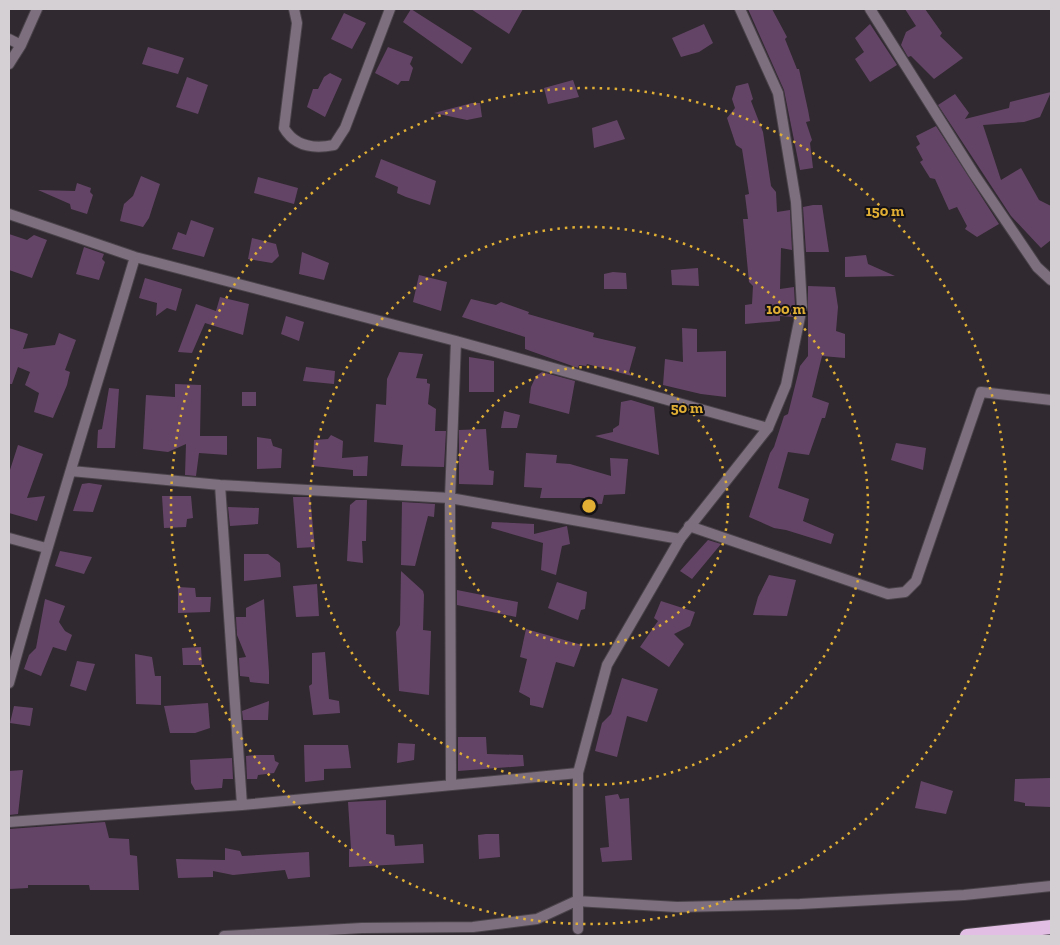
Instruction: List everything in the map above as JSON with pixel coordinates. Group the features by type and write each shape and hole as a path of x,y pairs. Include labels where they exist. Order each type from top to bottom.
{"highway":[{"path":"967,936 1051,927"}],"street":[{"path":"9,64 21,45 37,9"},
{"path":"294,9 297,23 284,128 290,139 317,148 334,145 345,128 390,9"},
{"path":"578,929 576,901 578,773 607,665 680,539 768,428 786,384 802,307 796,202 778,93 740,9"},
{"path":"870,9 974,174 1037,267 1051,280"},
{"path":"9,38 21,45"},
{"path":"9,214 135,257 456,341 768,428"},
{"path":"9,683 46,548 71,472 135,257"},
{"path":"451,785 450,498 456,341"},
{"path":"689,526 888,594 905,592 916,581 981,392 1051,400"},
{"path":"71,472 220,485 450,498 680,539"},
{"path":"220,485 242,805"},
{"path":"9,538 46,548"},
{"path":"9,822 242,805 578,773"},
{"path":"224,936 362,928 473,927 537,919 576,901 677,907 800,904 964,894 1051,886"}],"building":[{"path":"411,9 472,48 462,64 403,22"},
{"path":"471,9 523,9 509,34"},
{"path":"748,9 772,9 787,37 785,39 797,69 799,69 808,110 810,121 806,122 812,140 810,143 813,168 800,170 784,90"},
{"path":"905,9 925,9 942,33 940,36 963,58 934,79 911,56 908,57 901,45 906,32 916,26"},
{"path":"344,13 366,23 352,49 331,39"},
{"path":"704,24 713,43 699,52 681,57 672,38"},
{"path":"870,24 897,65 870,82 855,59 864,52 855,38"},
{"path":"148,47 184,58 178,74 142,64"},
{"path":"388,47 413,57 410,64 413,68 409,81 401,81 398,85 375,73"},
{"path":"330,73 342,79 325,117 307,107 313,89 318,89 324,77"},
{"path":"187,77 208,85 198,114 176,107"},
{"path":"573,80 579,97 548,104 544,88"},
{"path":"748,83 753,99 751,101 763,132 771,186 776,192 777,212 790,210 792,250 781,248 780,289 794,287 795,306 793,317 780,316 780,321 745,324 745,305 752,304 753,286 749,282 743,219 748,219 745,195 749,194 742,149 736,145 727,118 735,108 732,99 736,86"},
{"path":"1051,92 1040,117 1024,122 983,125 1001,180 1021,168 1039,200 1051,206 1051,240 1041,248 1011,216 938,105 955,94 969,113 965,119 1009,108 1010,102"},
{"path":"472,103 480,103 482,117 467,120 434,113"},
{"path":"617,120 625,139 594,148 592,128"},
{"path":"936,126 999,224 977,237 965,229 967,226 957,207 949,210 935,179 930,178 920,162 923,160 916,147 920,144 916,136"},
{"path":"381,159 436,181 430,205 397,193 398,187 375,177"},
{"path":"141,176 160,184 149,218 143,227 120,221 124,204 133,196"},
{"path":"258,177 298,188 294,204 254,193"},
{"path":"77,183 91,188 90,192 93,195 87,214 71,209 70,204 38,190 75,191"},
{"path":"822,205 829,252 806,252 803,207"},
{"path":"191,220 214,228 204,257 172,249 178,232 186,235"},
{"path":"9,234 27,240 34,235 47,240 32,278 9,270"},
{"path":"252,238 276,244 279,256 272,263 248,259"},
{"path":"84,247 104,254 102,259 105,262 99,280 76,274"},
{"path":"302,252 329,263 324,280 299,274"},
{"path":"866,255 868,264 895,276 845,277 845,257"},
{"path":"698,268 699,286 672,285 671,270"},
{"path":"613,272 626,273 627,289 604,289 604,274"},
{"path":"419,275 447,282 441,311 413,302"},
{"path":"145,278 182,289 176,311 167,308 156,316 157,303 139,298"},
{"path":"808,286 835,287 838,307 836,331 845,334 845,358 822,356 812,397 829,403 825,418 822,418 809,455 788,452 778,488 809,499 803,521 834,534 831,544 774,528 749,517 784,416 788,414 800,366 808,356"},
{"path":"220,297 249,304 243,335 205,323 192,353 178,352 196,304 216,311"},
{"path":"471,299 496,305 501,302 529,312 528,314 594,333 593,337 636,347 629,372 632,376 587,364 586,366 579,365 578,368 525,349 525,337 462,317"},
{"path":"286,316 304,322 299,341 281,334"},
{"path":"9,328 28,334 23,349 55,345 59,333 76,340 65,370 70,372 67,385 53,418 34,412 39,393 25,385 30,372 18,367 12,384 9,384"},
{"path":"682,328 697,329 697,352 726,351 726,397 701,394 663,385 665,359 683,362"},
{"path":"399,352 423,354 416,378 427,379 427,383 430,384 428,404 436,409 435,431 446,431 444,467 401,466 403,445 374,442 376,404 386,405 387,379"},
{"path":"469,357 494,361 494,392 469,392"},
{"path":"306,367 335,371 334,384 303,381"},
{"path":"542,372 575,381 569,414 529,403 531,387 536,376"},
{"path":"175,384 201,385 200,436 227,436 227,455 199,453 196,476 185,475 186,444 168,452 143,449 146,395 175,397"},
{"path":"109,388 119,389 115,448 97,448 98,430 102,429"},
{"path":"242,392 256,392 256,406 242,406"},
{"path":"631,400 654,407 659,455 595,436 613,432 613,429 619,425 621,402"},
{"path":"504,411 520,415 517,428 501,428"},
{"path":"486,429 489,470 494,471 493,485 459,484 459,430"},
{"path":"331,435 343,441 342,458 368,456 367,476 353,476 353,470 313,466 314,440 328,439"},
{"path":"257,437 271,439 273,446 282,449 281,468 257,469"},
{"path":"896,443 926,448 923,470 891,460"},
{"path":"18,445 43,454 27,498 45,496 37,521 9,513 9,473"},
{"path":"526,453 557,455 556,463 570,464 611,476 610,458 628,459 625,494 604,495 602,504 586,503 584,498 540,498 542,488 524,487"},
{"path":"82,484 102,485 93,512 73,511"},
{"path":"162,496 191,496 193,518 187,519 186,527 164,528"},
{"path":"293,497 310,497 315,547 297,548"},
{"path":"356,500 367,500 366,541 362,541 363,563 347,561 350,505"},
{"path":"402,502 435,504 434,517 428,516 415,566 401,565"},
{"path":"228,507 259,508 258,524 230,526"},
{"path":"492,522 534,524 534,534 567,526 570,544 562,546 556,575 541,570 543,543 491,528"},
{"path":"708,540 721,544 692,579 680,571"},
{"path":"60,551 92,557 84,574 55,566"},
{"path":"244,554 268,554 280,563 281,577 244,581"},
{"path":"401,571 423,591 424,595 423,630 431,631 429,695 399,691 396,632 400,625"},
{"path":"769,575 796,580 787,616 753,615 758,597"},
{"path":"557,582 587,592 585,609 581,610 578,620 548,608"},
{"path":"317,584 319,616 296,617 293,586"},
{"path":"178,587 195,588 196,597 211,597 210,612 178,613"},
{"path":"457,590 518,602 516,617 457,605"},
{"path":"45,599 65,606 59,622 65,631 72,635 66,651 53,647 41,676 24,669 29,655 36,648"},
{"path":"264,599 269,684 250,682 249,677 240,676 239,658 246,657 237,635 236,617 246,617 246,608"},
{"path":"661,601 695,612 690,626 674,634 684,644 669,667 640,647 658,621 654,618"},
{"path":"526,629 582,645 574,667 556,662 543,708 530,705 530,698 519,692 527,659 520,657"},
{"path":"201,647 202,665 183,665 182,648"},
{"path":"325,652 329,699 339,701 340,713 313,715 309,686 312,684 312,653"},
{"path":"135,654 152,657 155,676 161,676 161,705 136,704"},
{"path":"77,661 95,664 86,691 70,686"},
{"path":"622,678 658,689 647,722 627,716 617,757 595,751 602,723 611,714"},
{"path":"269,701 268,720 243,720 242,711"},
{"path":"208,703 210,728 195,733 170,733 164,706"},
{"path":"14,706 33,708 30,726 10,723"},
{"path":"458,737 486,737 487,754 523,755 524,766 458,771"},
{"path":"398,743 415,744 414,760 397,763"},
{"path":"304,745 348,745 351,768 324,769 324,780 305,782"},
{"path":"274,755 275,761 279,763 274,773 258,775 257,779 247,779 246,756"},
{"path":"232,758 233,779 223,779 222,788 195,790 191,783 190,760"},
{"path":"23,770 18,814 9,815 9,771"},
{"path":"1051,778 1051,807 1025,806 1025,803 1014,801 1015,779"},
{"path":"921,781 953,791 946,814 915,808"},
{"path":"618,794 620,799 629,798 632,860 602,862 600,848 609,847 605,796"},
{"path":"386,800 386,834 394,835 395,846 423,844 424,863 349,867 349,849 351,849 348,802"},
{"path":"105,822 109,838 129,839 130,855 137,856 139,890 90,890 89,885 28,885 28,888 9,889 9,829"},
{"path":"499,834 500,857 479,859 478,835"},
{"path":"225,848 240,851 242,856 309,852 310,877 288,879 285,870 233,875 213,871 213,877 178,878 176,859 225,860"}]}
